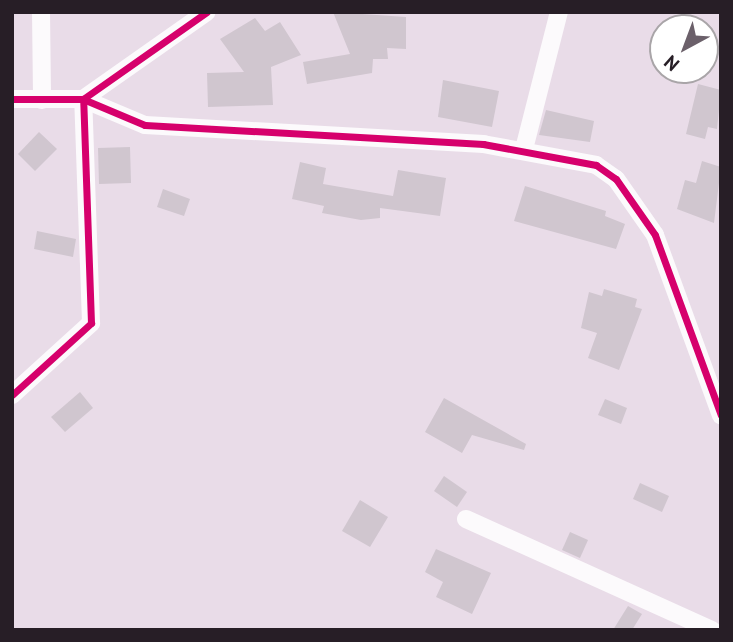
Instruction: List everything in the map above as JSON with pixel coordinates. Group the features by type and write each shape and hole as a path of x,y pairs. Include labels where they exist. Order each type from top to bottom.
{"street":[{"path":"41,12 42,100"},
{"path":"83,99 207,12"},
{"path":"524,149 559,12"},
{"path":"12,99 83,99 145,125 524,149 596,165 633,200 655,236 721,415"},
{"path":"12,395 91,323 83,99"},
{"path":"466,519 712,630"}],"building":[{"path":"333,12 406,17 406,49 387,48 388,59 373,59 372,73 307,84 303,62 350,54"},
{"path":"255,18 265,31 280,22 301,55 271,67 273,105 208,107 207,73 244,72 220,39"},
{"path":"443,80 499,91 492,127 438,117"},
{"path":"698,84 721,90 717,129 708,127 705,139 686,134"},
{"path":"546,110 594,121 590,142 539,135"},
{"path":"39,132 57,149 35,171 18,154"},
{"path":"130,147 131,183 99,184 98,148"},
{"path":"702,161 721,167 714,223 677,209 685,180 696,183"},
{"path":"300,162 326,168 323,184 393,196 398,170 446,178 440,216 380,208 380,218 361,220 322,213 324,206 292,199"},
{"path":"525,186 606,211 605,216 625,224 616,249 514,221"},
{"path":"163,189 190,199 184,216 157,207"},
{"path":"37,231 76,239 73,257 34,249"},
{"path":"604,289 637,299 635,307 642,309 619,370 588,358 597,333 581,328 589,292 602,296"},
{"path":"80,392 93,408 65,432 51,417"},
{"path":"444,398 526,444 524,450 472,435 462,453 425,432"},
{"path":"605,399 627,408 621,424 598,415"},
{"path":"444,476 467,492 457,507 434,491"},
{"path":"640,483 669,496 662,512 633,499"},
{"path":"360,500 388,517 370,547 342,531"},
{"path":"570,532 588,540 580,558 562,550"},
{"path":"436,549 491,573 472,614 436,597 443,582 425,572"},
{"path":"628,606 642,614 632,630 613,630"}],"cycle path":[{"path":"12,395 91,323 83,99 207,12"},
{"path":"12,99 83,99 145,125 483,144 596,165 616,179 655,235 721,415"}]}
